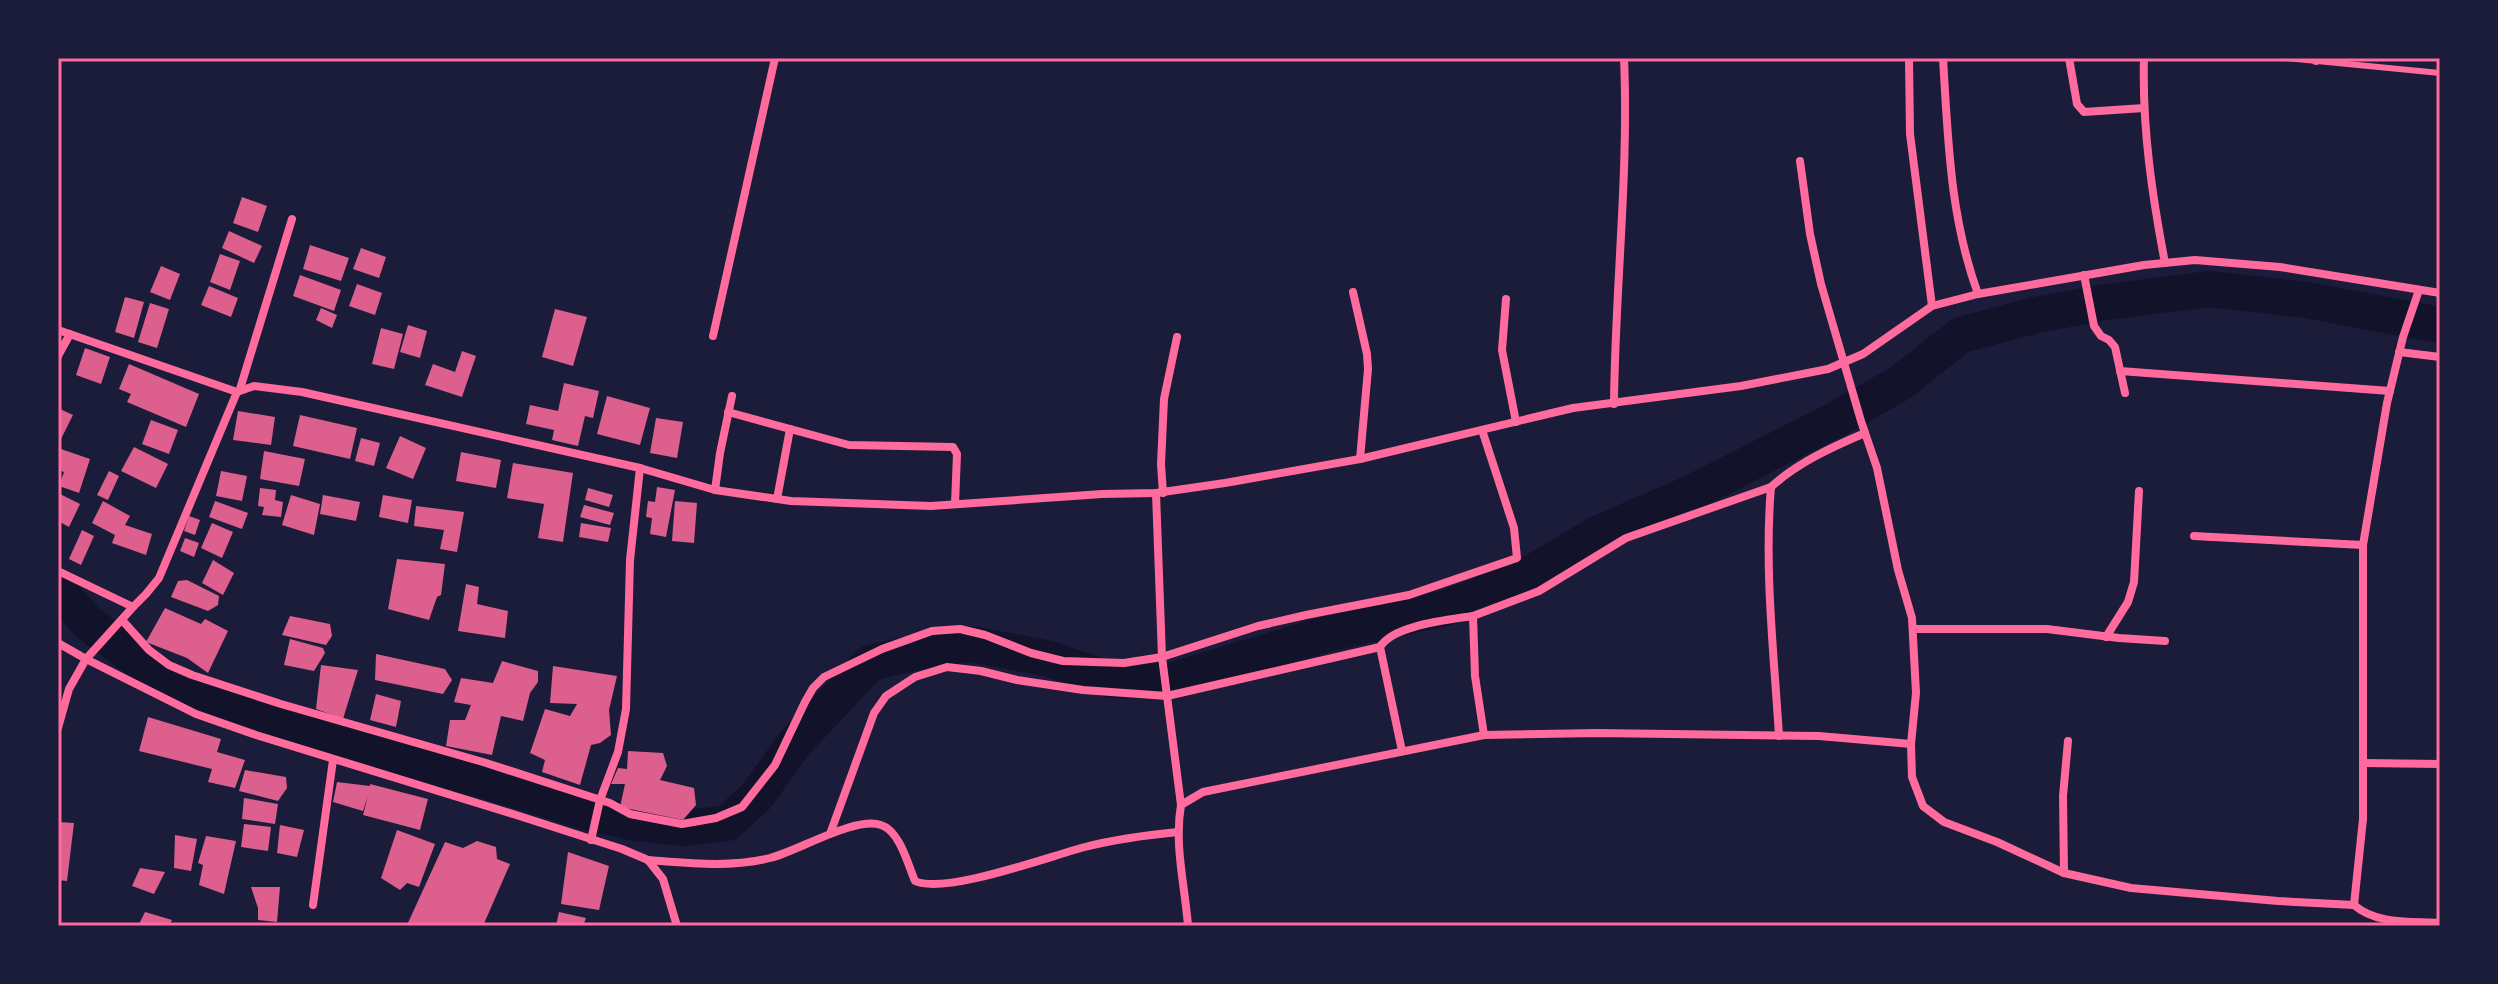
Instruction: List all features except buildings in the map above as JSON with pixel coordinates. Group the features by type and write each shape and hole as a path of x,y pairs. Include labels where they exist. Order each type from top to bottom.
{"street":[{"path":"713,336 775,58"},
{"path":"1614,404 1626,147 1624,58"},
{"path":"1909,58 1910,134 1932,306"},
{"path":"1943,58 1951,184 1966,260 1978,294"},
{"path":"2069,58 2077,104 2084,112 2144,108"},
{"path":"2144,58 2144,108 2152,194 2165,263"},
{"path":"1800,161 1810,234 1821,284 1877,468 1914,629 1916,693 1911,744 1912,777 1923,806 1944,822 2064,873 2131,888 2354,905 2378,918 2440,923"},
{"path":"58,728 69,689 86,659 159,578 238,390 292,219"},
{"path":"58,330 238,390 269,386 302,392 640,468 715,490 777,499 931,506 1160,493 1360,459 1573,408 1741,386 1845,364 1932,306 1978,294 2165,263 2195,260 2280,267 2418,294 2440,292"},
{"path":"2084,275 2094,326 2115,347 2125,393"},
{"path":"1353,292 1368,369 1360,459"},
{"path":"2354,905 2363,819 2363,545 2390,391 2403,337 2418,294"},
{"path":"1506,299 1502,350 1516,422"},
{"path":"58,356 70,334"},
{"path":"1177,337 1164,399 1160,493 1162,657 1181,805 1178,832 1188,926"},
{"path":"2399,352 2440,357"},
{"path":"2120,371 2390,391"},
{"path":"715,490 732,396"},
{"path":"728,412 849,445 953,447 957,454 955,504"},
{"path":"777,499 790,429"},
{"path":"119,624 169,665 192,675 483,762 599,805 682,824 716,818 742,807 775,765 805,702 824,677 882,649 932,631 960,629 1063,661 1124,663 1162,657 1258,626 1409,595 1517,558 1514,528 1482,430"},
{"path":"1402,751 1380,647 1384,640 1425,624 1473,616 1539,591 1626,538 1771,487 1783,476 1865,433"},
{"path":"591,840 599,805 618,752 626,709 630,560 640,468"},
{"path":"1771,487 1771,588 1779,736"},
{"path":"2106,637 2128,602 2134,582 2139,491"},
{"path":"2194,536 2363,545"},
{"path":"58,571 133,607"},
{"path":"1473,616 1475,676 1484,735"},
{"path":"1914,629 2047,629 2165,641"},
{"path":"58,643 196,714 648,860 716,864 769,858 853,827 881,825 897,841 915,881 925,885 941,885 1034,864 1102,843 1178,832"},
{"path":"830,834 874,713 886,696 915,677 947,667 1083,690 1167,694 1380,647"},
{"path":"1181,805 1203,792 1484,735 1819,736 1911,744"},
{"path":"2064,873 2063,796 2068,741"},
{"path":"313,905 333,760"},
{"path":"2363,763 2440,764"},
{"path":"648,860 663,879 677,926"}],"lane":[{"path":"2285,58 2440,73"}],"waterway":[{"path":"58,594 62,594 88,623 188,692 258,718 586,812 636,823 685,828 727,823 756,797 794,744 870,663 971,644 1050,659 1110,680 1170,681 1326,634 1446,608 1523,578 1599,533 1689,494 1837,419 1900,383 1961,335 2036,315 2106,302 2209,289 2306,300 2440,325"}]}
